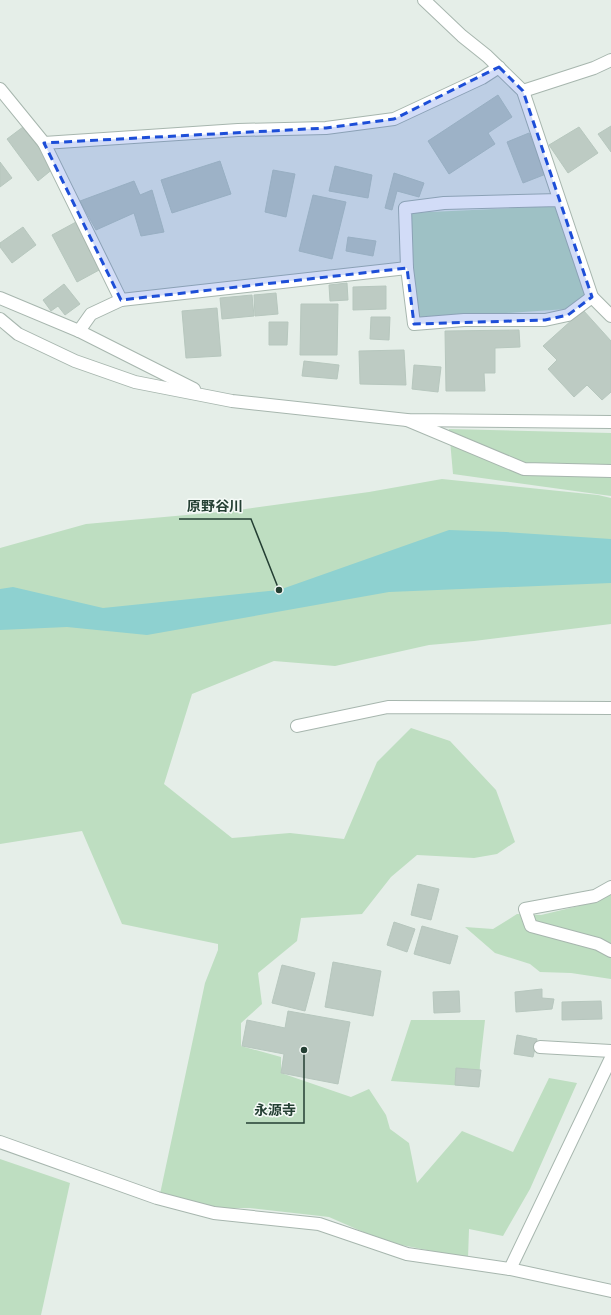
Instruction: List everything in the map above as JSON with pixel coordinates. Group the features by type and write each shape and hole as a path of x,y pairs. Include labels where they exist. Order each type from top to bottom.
{"street":[{"path":"424,0 523,90 592,298 611,316"},
{"path":"523,90 594,68 611,60"},
{"path":"44,143 238,130 326,128 394,119 482,78 499,67"},
{"path":"0,89 44,143 121,300"},
{"path":"559,200 444,203 404,208 407,268 414,324 464,320 545,320 568,314 592,298"},
{"path":"79,331 91,314 121,300 407,268"},
{"path":"0,298 79,331 209,397"},
{"path":"0,319 18,334 75,361 135,382 232,401 407,420 611,422"},
{"path":"407,420 524,469 611,471"},
{"path":"297,726 388,707 611,708"},
{"path":"583,708 611,716"},
{"path":"611,887 595,896 525,909 531,926 598,944 611,951"},
{"path":"540,1046 611,1052"},
{"path":"510,1269 611,1058"},
{"path":"0,1142 157,1198 200,1209 214,1212 319,1224 407,1254 510,1269 611,1291"}],"highlighted area":[{"path":"499,67 523,91 592,297 568,315 545,320 414,324 407,268 121,300 44,143 326,128 394,119"}],"green space":[{"path":"556,206 585,296 567,309 418,319 409,213"},
{"path":"449,429 611,433 611,496 453,474"},
{"path":"442,479 598,495 611,498 611,624 429,645 335,666 274,661 192,694 164,784 232,838 290,833 344,839 377,762 411,728 450,741 496,790 515,842 497,854 474,858 417,855 391,877 362,914 301,918 297,941 258,973 262,1004 241,1023 241,1046 281,1057 281,1073 351,1097 369,1089 386,1115 390,1129 409,1143 417,1183 462,1131 513,1152 549,1078 577,1083 530,1189 503,1236 469,1229 468,1258 386,1242 329,1217 250,1208 211,1208 160,1194 205,983 218,950 218,944 122,924 82,831 0,844 0,548 86,524 231,511 369,492"},
{"path":"611,889 611,979 571,973 540,972 530,964 495,953 465,927 493,929 517,914 541,915 587,904"},
{"path":"411,1020 485,1020 479,1087 391,1081"},
{"path":"0,1159 70,1183 41,1315 0,1315"}],"water":[{"path":"449,530 611,539 611,583 389,592 147,635 67,627 0,630 0,589 13,587 103,608 279,590"}],"building":[{"path":"498,95 512,117 488,133 495,144 449,174 428,141"},
{"path":"611,126 611,152 598,134"},
{"path":"23,127 54,168 38,181 7,139"},
{"path":"579,127 598,153 568,173 549,145"},
{"path":"529,133 546,174 523,183 507,142"},
{"path":"220,161 231,194 172,213 161,180"},
{"path":"0,162 12,178 0,187"},
{"path":"335,166 372,175 368,198 329,191"},
{"path":"273,170 295,174 286,217 265,212"},
{"path":"394,173 424,183 419,197 397,191 392,210 385,208"},
{"path":"134,181 140,195 152,190 164,232 141,236 134,213 96,230 80,201"},
{"path":"313,195 346,202 332,259 299,251"},
{"path":"76,222 101,269 77,282 52,235"},
{"path":"23,227 36,245 12,263 0,247 0,243"},
{"path":"348,237 376,241 373,256 346,251"},
{"path":"347,283 348,300 330,301 329,285"},
{"path":"64,284 80,304 65,315 58,306 51,311 43,300"},
{"path":"386,286 386,309 353,310 353,287"},
{"path":"276,293 278,314 255,316 254,295"},
{"path":"252,295 254,316 222,319 220,298"},
{"path":"301,304 338,304 337,355 300,355"},
{"path":"217,308 221,356 186,358 182,311"},
{"path":"583,310 611,341 611,392 602,400 587,385 574,397 548,369 557,360 543,346"},
{"path":"371,317 390,317 389,340 370,339"},
{"path":"269,322 288,322 287,345 269,345"},
{"path":"519,330 520,347 495,348 495,373 484,373 485,391 446,391 445,331"},
{"path":"404,350 406,385 360,384 359,351"},
{"path":"304,361 339,365 337,379 302,376"},
{"path":"414,365 441,367 438,392 412,389"},
{"path":"418,884 439,889 431,920 411,915"},
{"path":"394,922 415,929 407,952 387,945"},
{"path":"422,926 458,936 450,964 414,954"},
{"path":"333,962 381,971 373,1016 325,1007"},
{"path":"282,965 315,973 305,1011 272,1003"},
{"path":"542,989 542,998 554,999 552,1009 516,1012 515,992"},
{"path":"459,991 460,1012 434,1013 433,992"},
{"path":"601,1001 602,1019 562,1020 562,1002"},
{"path":"288,1011 350,1022 338,1084 281,1073 284,1054 242,1046 247,1020 285,1028"},
{"path":"517,1035 537,1039 533,1057 514,1054"},
{"path":"456,1068 481,1070 479,1087 455,1085"}],"place":[{"name":"原野谷川","path":"279,590"},
{"name":"永源寺","path":"304,1050"}]}
